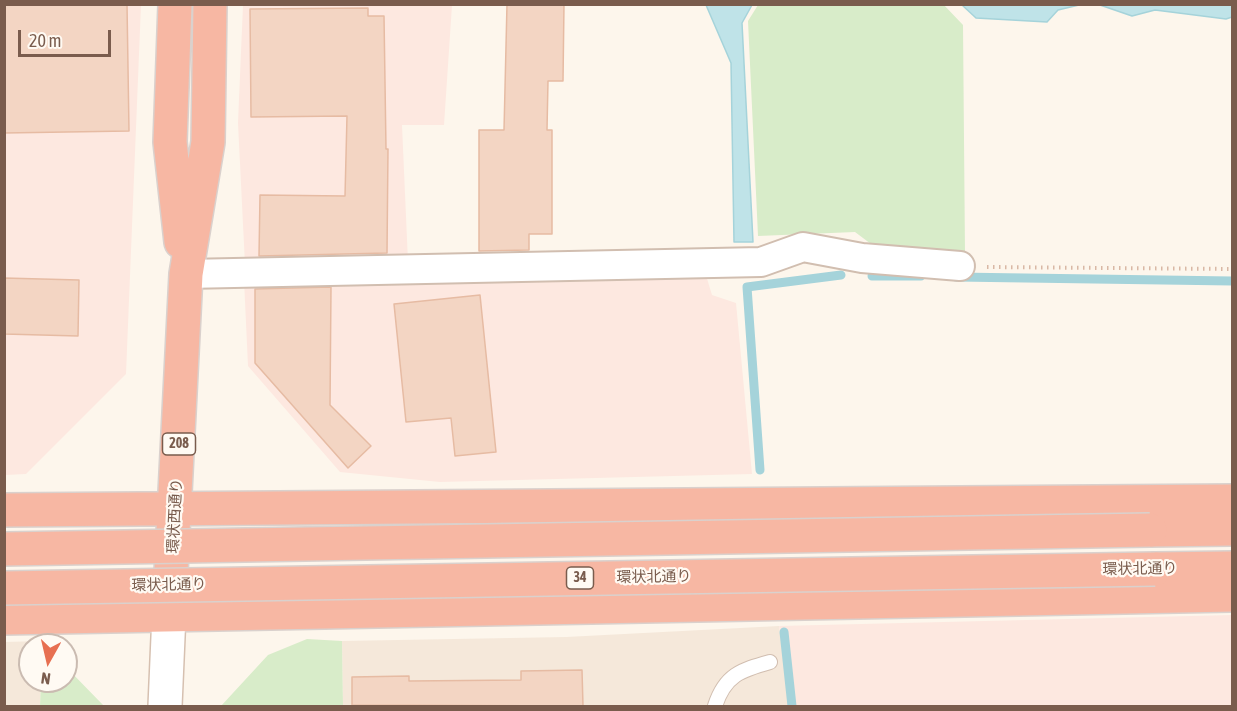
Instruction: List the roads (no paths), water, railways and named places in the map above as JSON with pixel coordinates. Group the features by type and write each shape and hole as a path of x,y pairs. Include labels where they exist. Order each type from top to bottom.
{"highway":[{"name":"環状西通り","path":"175,4 170,142 186,274"},
{"name":"環状西通り","path":"169,614 186,274 208,142 210,4"},
{"path":"4,510 1233,501"},
{"path":"4,549 1233,529"},
{"name":"環状北通り","path":"4,588 1233,568"},
{"path":"4,618 1233,595"}],"street":[{"path":"186,274 761,262 803,247 862,258 960,266"},
{"path":"165,706 169,614"}],"lane":[{"path":"716,706 720,691 739,671 770,662"}],"water":[{"path":"706,5 752,5 742,23 753,242 734,242 731,63"},
{"path":"962,5 1079,5 1058,10 1047,22 976,18"},
{"path":"1100,5 1232,5 1232,17 1226,19 1155,10 1132,16"}],"waterway":[{"path":"760,470 747,287 841,275"},
{"path":"872,276 921,276"},
{"path":"956,277 1232,281"},
{"path":"784,632 792,706"}]}
